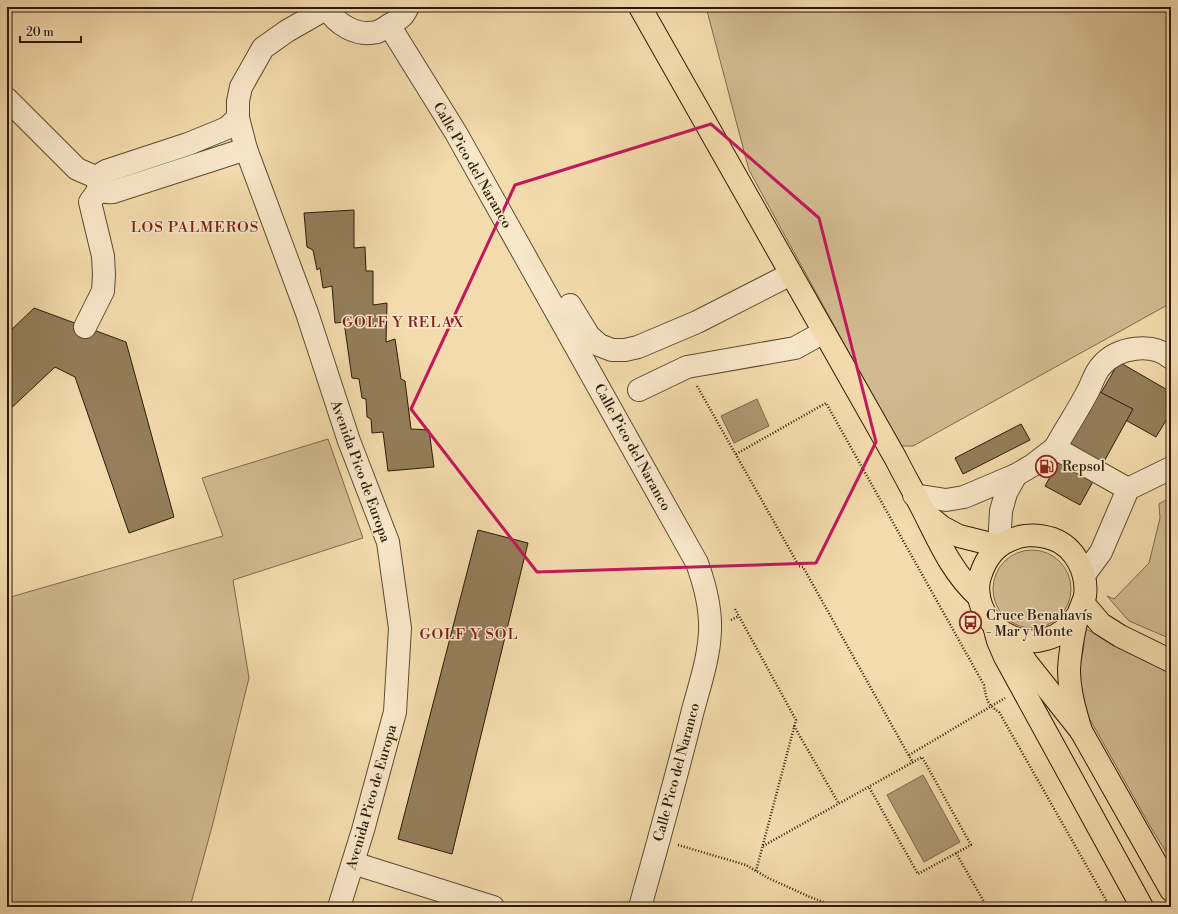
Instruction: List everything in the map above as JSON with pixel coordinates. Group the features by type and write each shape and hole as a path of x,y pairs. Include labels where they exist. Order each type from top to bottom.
{"main road":[{"path":"640,7 824,332 919,503 932,530 958,575 979,597"},
{"path":"919,503 942,527 959,536 999,546"},
{"path":"1081,731 1071,694 1069,671 1071,648 1085,585 1084,575 1078,561 1069,549 1056,540 1042,536 1027,535 1012,538 999,546 989,556 982,569 979,583 979,597 987,617 1001,630 1081,731 1171,890"},
{"path":"1001,630 1020,640 1046,640 1069,626 1080,610"},
{"path":"1080,610 1120,636 1171,660"},
{"path":"1001,630 998,641 1012,669 1142,907"}],"street":[{"path":"327,7 336,20 348,28 362,32 377,32 402,17 408,7"},
{"name":"Avenida Pico de Europa","path":"327,7 287,31 263,48 241,87 238,101 238,118 246,150 306,313 349,441 388,542 400,628 395,712 339,907"},
{"name":"Calle Pico del Naranco","path":"389,25 456,133 690,549 703,579 710,606 708,650 684,746 640,907"},
{"path":"7,99 77,170 99,183 106,192 113,192 246,150"},
{"path":"85,327 103,291 103,256 90,202 99,183 102,172 188,144 227,128 238,118"},
{"path":"570,306 589,336 599,345 612,350 625,350 697,322 791,274"},
{"path":"639,390 687,367 795,348 824,332"},
{"path":"919,503 964,497 1016,475 1055,448 1089,389 1094,376 1102,365 1113,356 1130,350 1142,348 1155,349 1171,358"},
{"path":"1055,448 1128,489"},
{"path":"1084,575 1101,552 1128,489 1171,468"},
{"path":"999,546 1002,511 1006,493 1016,475"},
{"path":"353,862 493,907"}],"path":[{"path":"687,367 799,566 803,567 913,762"},
{"path":"736,454 826,404 984,685 986,697 991,707 999,712 1110,907"},
{"path":"735,609 796,720 756,872"},
{"path":"909,755 998,703"},
{"path":"794,726 839,804"},
{"path":"763,846 913,762 922,758 971,845 918,874 869,787"},
{"path":"658,840 746,865 756,872 803,894 837,907"},
{"path":"956,853 987,907"}],"highlighted area":[{"path":"711,124 819,218 876,442 816,563 537,572 411,409 515,185"}],"shaded area":[{"path":"706,7 1171,7 1171,303 913,446 900,446 749,170"},
{"path":"757,399 769,426 734,443 721,416"},
{"path":"328,439 363,538 233,580 249,678 213,823 190,907 7,907 7,598 223,536 202,478"},
{"path":"1171,497 1171,639 1129,621 1107,596 1114,599 1149,563 1160,518 1159,504"},
{"path":"1032,550 1047,553 1060,561 1068,574 1071,589 1068,604 1060,617 1047,625 1032,628 1017,625 1004,617 996,604 993,589 996,574 1004,561 1017,553"},
{"path":"1086,629 1131,653 1171,667 1171,860 1150,826 1083,707 1077,681 1084,646 1083,635"},
{"path":"923,775 960,842 924,862 887,795"}],"building":[{"path":"354,210 354,248 365,247 366,271 373,271 373,305 387,303 386,342 395,339 401,379 405,381 411,429 429,430 434,467 388,471 383,432 372,433 371,419 367,417 366,399 362,398 359,379 352,378 344,322 335,323 332,286 323,288 320,268 317,270 313,250 307,247 304,213"},
{"path":"34,308 126,342 174,517 129,533 75,377 55,367 7,412 7,334"},
{"path":"1119,362 1171,392 1171,412 1156,437 1095,403"},
{"path":"1098,391 1133,409 1080,505 1045,486"},
{"path":"1021,424 1030,440 963,474 955,458"},
{"path":"478,530 528,543 452,854 398,839"}],"place":[{"name":"Repsol","path":"1047,466"},
{"name":"Cruce Benahavís - Mar y Monte","path":"971,623"}],"district":[{"name":"LOS PALMEROS","path":"195,227"},
{"name":"GOLF Y RELAX","path":"403,322"},
{"name":"GOLF Y SOL","path":"469,634"}]}
